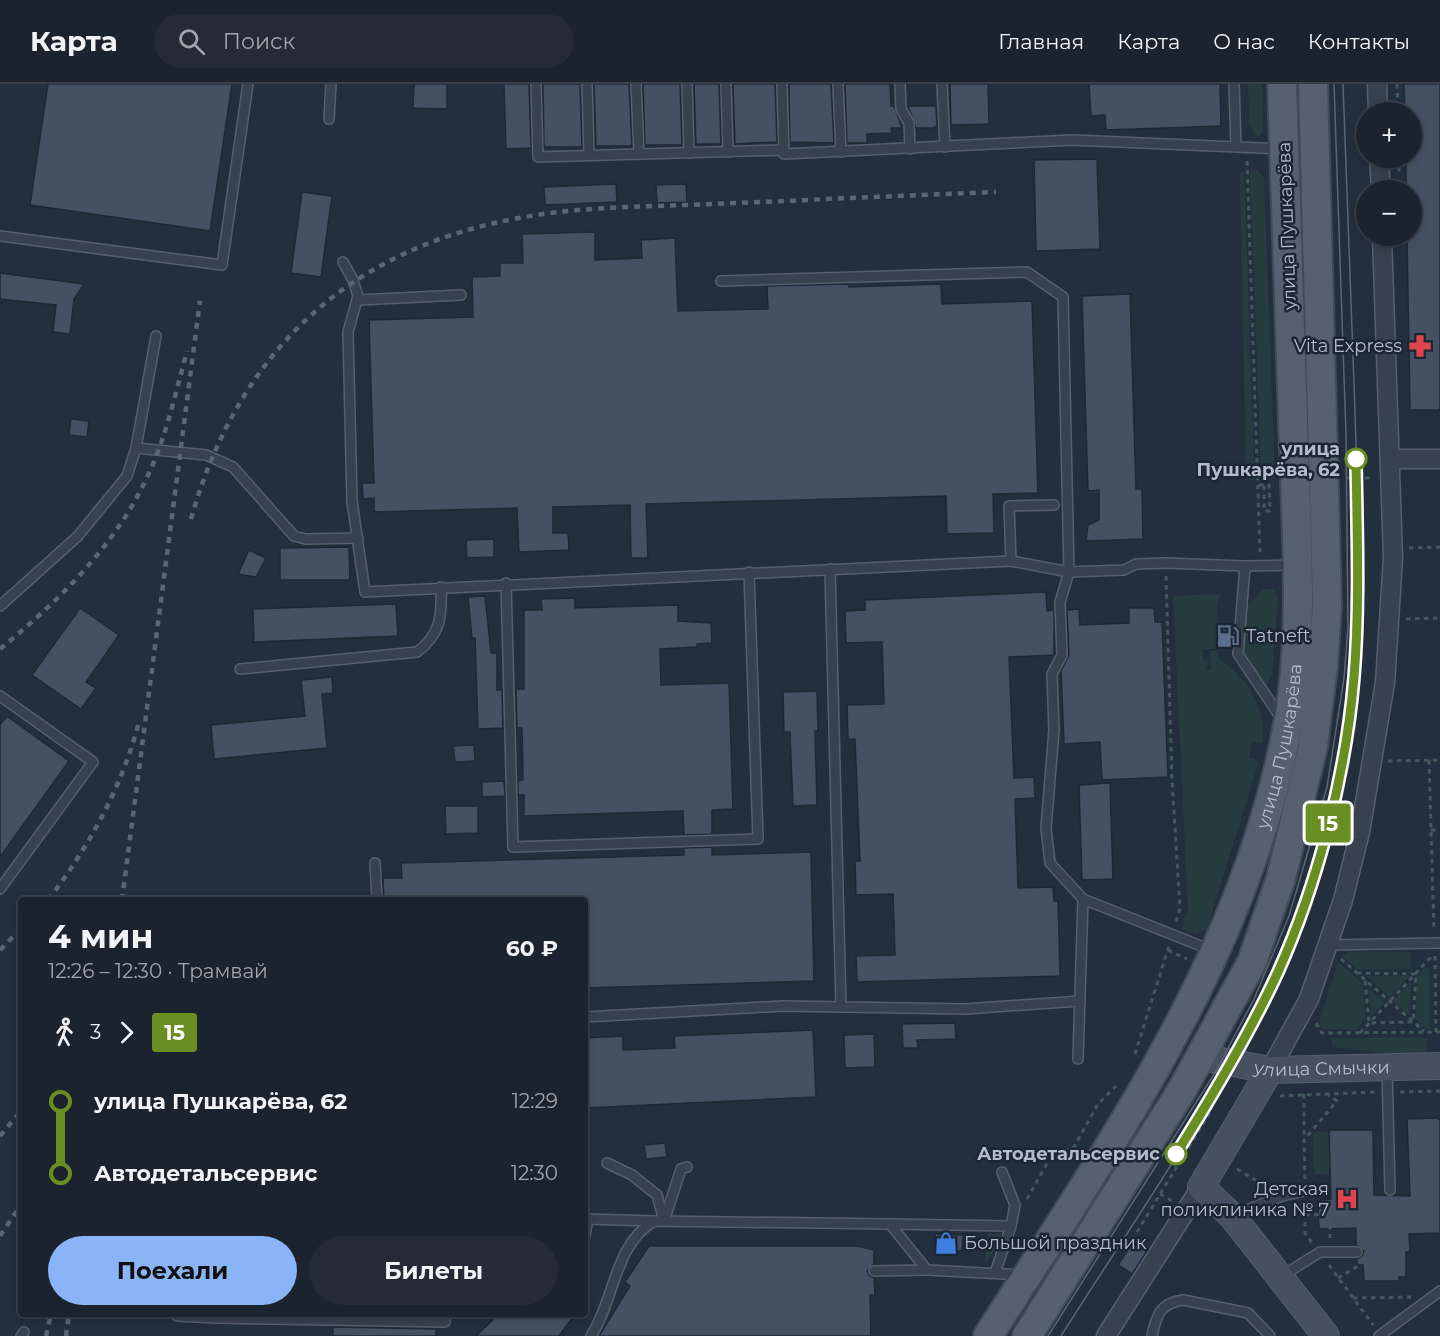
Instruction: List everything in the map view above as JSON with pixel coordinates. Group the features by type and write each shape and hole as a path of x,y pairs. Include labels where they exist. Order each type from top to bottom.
{"main road":[{"name":"улица Пушкарёва","path":"988,1336 1173,1040 1205,957 1249,872 1288,728 1295,645 1296,565 1282,84"},
{"name":"улица Пушкарёва","path":"1027,1336 1182,1090 1252,962 1281,878 1313,746 1323,667 1327,564 1312,84"},
{"path":"1284,149 1315,150"},
{"path":"1296,565 1327,564"},
{"name":"улица Смычки","path":"1173,1040 1200,1056"}],"street":[{"path":"1377,84 1378,102"},
{"path":"1106,1336 1201,1187 1270,1070 1333,950 1360,832 1385,683 1393,558 1382,246"},
{"path":"1391,468 1440,459"},
{"name":"улица Смычки","path":"1200,1056 1270,1070 1440,1066"},
{"path":"1201,1187 1232,1216 1326,1336"}],"lane":[{"path":"0,236 222,265 248,84"},
{"path":"329,119 332,84"},
{"path":"536,84 538,157 784,150"},
{"path":"587,84 589,155"},
{"path":"636,84 639,154"},
{"path":"687,84 689,153"},
{"path":"726,84 728,152"},
{"path":"782,84 784,154 1072,140 1284,149"},
{"path":"838,84 841,152"},
{"path":"900,84 901,109 909,123 910,149"},
{"path":"942,84 945,147"},
{"path":"1234,84 1241,147"},
{"path":"343,262 353,280 358,300 348,332 352,501 365,592 506,583 1011,561 1069,572 1124,570 1136,564 1166,562 1245,566 1296,565"},
{"path":"721,282 1027,272 1063,297 1069,572 1060,602 1062,655 1052,674 1054,730 1046,828 1050,863 1083,899 1172,934 1205,957"},
{"path":"358,300 461,295"},
{"path":"0,606 78,536 127,476 136,448 156,336"},
{"path":"136,448 206,455 233,467 294,536 306,539 358,538"},
{"path":"1011,561 1009,506 1054,505"},
{"path":"1245,566 1238,654 1288,728"},
{"path":"830,569 841,1007"},
{"path":"506,583 513,847 758,839 749,573"},
{"path":"240,669 417,652 429,644 438,630 441,614 441,587"},
{"path":"0,696 93,762 0,889"},
{"path":"375,863 377,897"},
{"path":"1078,1059 1083,899"},
{"path":"1333,950 1437,943"},
{"path":"588,1017 783,1006 964,1009 1080,1001"},
{"path":"1387,1068 1390,1190"},
{"path":"607,1163 632,1175 657,1195 664,1221"},
{"path":"664,1221 681,1169 687,1167"},
{"path":"995,1273 1011,1226 1015,1205 1002,1172"},
{"path":"1232,1216 1282,1196 1305,1191"},
{"path":"588,1219 1011,1226"},
{"path":"591,1336 627,1250 640,1229 654,1221"},
{"path":"890,1224 927,1270"},
{"path":"1281,1277 1320,1252 1357,1252"},
{"path":"874,1271 927,1270 1027,1275"},
{"path":"1379,1336 1436,1294"},
{"path":"1152,1336 1160,1311 1173,1301 1183,1300 1248,1313 1270,1336"},
{"path":"253,1317 445,1322 445,1317"}],"path":[{"path":"1397,84 1398,102"},
{"path":"1241,147 1259,485 1260,566"},
{"path":"1344,478 1391,468"},
{"path":"1259,485 1264,485 1269,485 1270,511 1264,511 1264,485"},
{"path":"1403,549 1440,547"},
{"path":"1133,1062 1180,908 1172,780 1166,562"},
{"path":"1401,619 1440,618"},
{"path":"1386,760 1440,760"},
{"path":"1327,1033 1438,1032 1435,954 1437,943 1429,760"},
{"path":"1431,830 1440,830"},
{"path":"1168,950 1205,957"},
{"path":"1333,950 1425,1032"},
{"path":"1359,1033 1435,954"},
{"path":"1358,974 1416,974"},
{"path":"1413,1022 1416,974"},
{"path":"1365,980 1369,1023"},
{"path":"1369,1023 1413,1022"},
{"path":"1304,1094 1305,1233 1379,1336"},
{"path":"1304,1140 1337,1101 1327,1094"},
{"path":"1230,1165 1282,1196"},
{"path":"1318,1204 1329,1203"},
{"path":"1305,1215 1330,1214 1330,1238"},
{"path":"1338,1278 1359,1265"},
{"path":"1353,1298 1436,1294"}],"green space":[{"path":"1248,84 1262,84 1263,131 1259,136 1255,135 1249,123"},
{"path":"1250,170 1257,170 1264,177 1275,479 1261,480"},
{"path":"1240,172 1244,172 1255,480 1246,480"},
{"path":"1264,589 1274,589 1278,597 1272,676 1267,684 1259,679 1242,651 1246,606"},
{"path":"1221,594 1217,604 1216,649 1203,649 1203,660 1209,661 1206,670 1211,670 1210,651 1216,650 1220,660 1247,686 1257,704 1263,723 1263,744 1252,742 1249,758 1259,761 1207,929 1196,934 1182,929 1188,909 1173,596"},
{"path":"1348,952 1411,952 1411,969 1357,969 1343,957"},
{"path":"1338,962 1363,984 1365,1019 1355,1030 1324,1029 1319,1023"},
{"path":"1424,968 1429,968 1430,1029 1426,1029 1415,1020 1417,975"},
{"path":"1367,976 1410,976 1389,997"},
{"path":"1411,982 1410,1016 1393,1001"},
{"path":"1368,988 1385,1002 1371,1018"},
{"path":"1331,1038 1427,1038 1427,1057 1333,1047"},
{"path":"1313,1132 1329,1132 1329,1174 1314,1174"},
{"path":"987,1234 1001,1234 992,1255 985,1262"}],"building":[{"path":"48,84 232,84 210,231 30,205"},
{"path":"414,84 447,84 447,109 413,108"},
{"path":"504,84 529,84 531,148 506,149"},
{"path":"543,84 580,84 582,147 544,147"},
{"path":"594,84 629,84 632,146 596,146"},
{"path":"643,84 680,84 682,145 645,145"},
{"path":"694,84 719,84 721,144 696,144"},
{"path":"733,84 775,84 777,142 735,144"},
{"path":"789,84 831,84 834,143 790,142"},
{"path":"845,84 890,84 891,106 894,106 902,128 891,128 892,133 867,134 867,143 847,143"},
{"path":"950,84 988,84 989,124 951,125"},
{"path":"1089,84 1220,84 1221,126 1106,130 1105,115 1091,116"},
{"path":"1404,84 1440,84 1440,410 1410,410 1407,246 1422,246 1422,180 1406,180 1406,168 1422,168 1422,102 1405,102"},
{"path":"908,106 936,106 937,126 916,128"},
{"path":"1097,159 1100,249 1036,251 1034,160"},
{"path":"616,184 617,202 545,205 544,187"},
{"path":"686,184 687,202 657,203 656,185"},
{"path":"302,192 332,196 321,277 291,273"},
{"path":"595,232 595,260 642,258 641,240 675,238 678,311 768,309 767,286 849,284 849,287 941,284 942,304 1032,301 1038,493 993,494 994,533 947,534 946,496 646,504 648,558 631,558 630,505 553,507 553,533 568,533 569,550 519,552 517,508 374,512 374,498 363,499 362,483 374,483 369,320 473,317 472,277 500,276 500,263 523,263 522,234"},
{"path":"0,273 84,284 74,299 70,334 53,332 56,305 0,299"},
{"path":"1130,294 1136,489 1142,489 1143,539 1086,541 1088,525 1099,520 1099,490 1088,491 1082,296"},
{"path":"71,419 89,421 87,437 69,435"},
{"path":"494,539 494,557 467,558 466,540"},
{"path":"349,547 350,580 280,580 280,548"},
{"path":"249,550 266,558 256,577 238,574"},
{"path":"1046,592 1047,611 1054,610 1054,655 1009,657 1014,778 1034,777 1035,798 1015,799 1018,888 1053,887 1054,901 1058,901 1060,976 857,982 856,956 895,955 893,894 856,895 855,861 860,861 855,739 848,739 847,705 884,704 882,642 846,643 845,611 865,610 865,600"},
{"path":"485,596 491,653 497,653 497,690 502,690 503,728 478,729 475,638 472,638 468,597"},
{"path":"575,598 575,608 678,605 678,621 711,623 712,643 697,644 697,647 660,649 661,685 729,683 733,809 712,810 712,834 684,835 683,811 524,816 524,795 518,795 518,781 523,780 522,728 517,728 516,689 524,689 524,610 542,610 541,599"},
{"path":"396,604 398,636 254,642 253,609"},
{"path":"80,608 119,635 86,682 96,688 81,709 32,675"},
{"path":"1129,608 1154,608 1155,622 1162,622 1168,777 1102,780 1100,742 1064,744 1061,671 1069,655 1067,610 1079,609 1080,625 1129,623"},
{"path":"1222,624 1234,625 1232,646 1220,646"},
{"path":"332,677 333,693 322,694 327,748 214,759 211,725 305,716 301,680"},
{"path":"817,691 818,731 815,731 817,805 793,806 790,732 784,732 783,692"},
{"path":"7,716 69,761 0,857 0,725"},
{"path":"474,745 475,761 455,762 453,746"},
{"path":"504,781 505,796 482,797 482,782"},
{"path":"1110,783 1113,879 1082,880 1079,785"},
{"path":"445,806 478,806 478,833 446,834"},
{"path":"712,847 712,855 811,852 814,981 588,988 588,897 384,897 383,878 402,878 401,863 684,855 684,848"},
{"path":"955,1023 956,1039 917,1040 918,1048 903,1048 902,1024"},
{"path":"813,1030 816,1097 588,1108 588,1038 623,1036 623,1050 675,1048 674,1036"},
{"path":"874,1034 875,1067 845,1068 844,1035"},
{"path":"1437,1118 1440,1120 1440,1233 1409,1234 1410,1252 1406,1252 1406,1277 1399,1277 1399,1281 1364,1281 1363,1265 1357,1265 1357,1259 1364,1251 1356,1245 1356,1228 1319,1229 1318,1208 1321,1207 1321,1200 1331,1199 1329,1130 1373,1130 1374,1195 1410,1196 1407,1119"},
{"path":"665,1143 667,1157 646,1159 644,1145"},
{"path":"935,1234 963,1235 962,1251 935,1250"},
{"path":"1133,1242 1147,1251 1132,1274 1118,1265"},
{"path":"649,1246 857,1246 874,1250 874,1264 867,1271 874,1278 875,1295 870,1295 871,1336 599,1336 630,1286 625,1282"},
{"path":"496,1317 573,1317 559,1336 476,1336"},
{"path":"333,1327 436,1329 436,1336 333,1336"}],"tram line":[{"path":"1048,1336 1216,1071 1254,999 1289,916 1327,787 1344,678 1348,628 1346,435 1334,84"},
{"path":"1061,1336 1204,1112 1255,1019 1278,971 1306,900 1318,864 1337,789 1345,751 1354,676 1358,566 1343,84"},
{"name":"15","path":"1176,1154 1238,1052 1278,971 1298,919 1329,821 1354,680 1358,628 1356,459"}],"railway":[{"path":"191,519 212,459 238,406 270,359 308,318 352,283 402,255 458,233 519,218 566,211 996,192"},
{"path":"122,897 200,301"},
{"path":"0,649 65,591 104,547 121,523 136,499 161,443 187,351"},
{"path":"50,897 90,838 114,793 139,722"},
{"path":"0,950 18,932"},
{"path":"0,1136 18,1115"},
{"path":"0,1236 18,1209"},
{"path":"46,1336 50,1317"},
{"path":"66,1336 69,1317"}],"place":[{"name":"Vita Express","path":"1420,346"},
{"name":"улица Пушкарёва, 62","path":"1356,459"},
{"name":"Tatneft","path":"1228,636"},
{"name":"Автодетальсервис","path":"1176,1154"},
{"name":"Детская поликлиника № 7","path":"1347,1199"},
{"name":"Большой праздник","path":"946,1243"}]}
